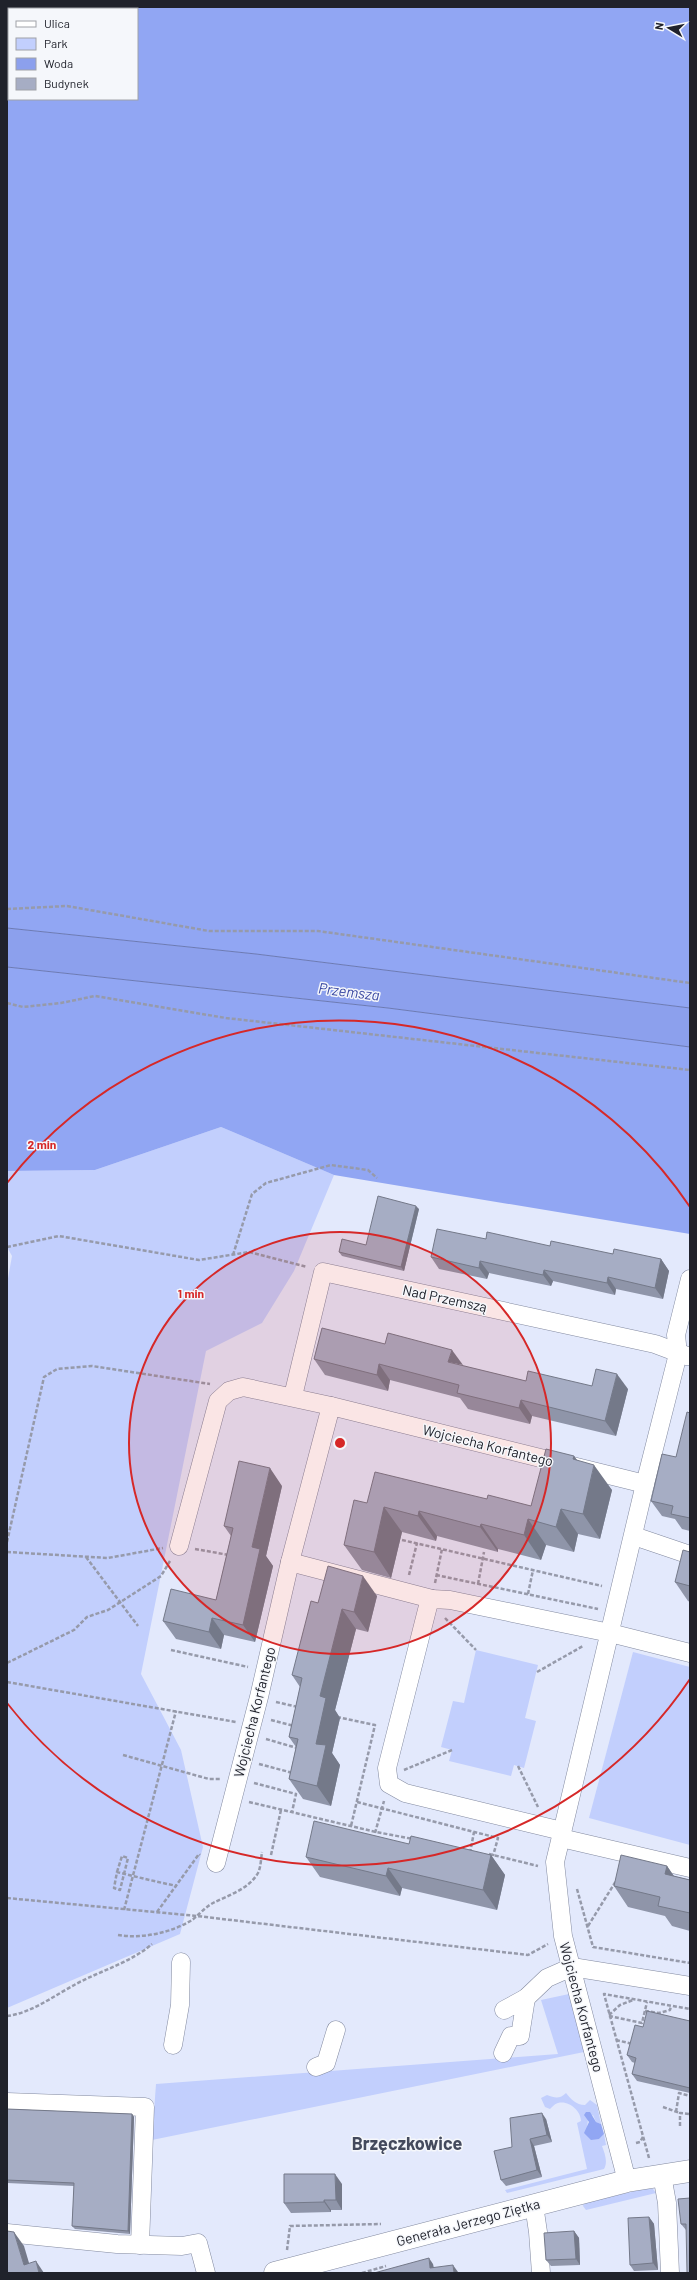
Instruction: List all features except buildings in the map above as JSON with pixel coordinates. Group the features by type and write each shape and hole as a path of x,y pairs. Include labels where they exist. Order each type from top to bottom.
{"main road":[{"name":"Generała Jerzego Ziętka","path":"286,2268 627,2181 656,2168 690,2171"}],"street":[{"name":"Nad Przemszą","path":"323,1272 655,1344 684,1356"},
{"path":"293,1396 323,1272"},
{"name":"Wojciecha Korfantego","path":"627,2181 563,1936 555,1862 557,1832 610,1633 645,1484 684,1356 676,1335 690,1278"},
{"name":"Wojciecha Korfantego","path":"179,1546 218,1401 229,1391 244,1387 293,1396 645,1484"},
{"name":"Wojciecha Korfantego","path":"216,1863 252,1726 290,1562 331,1406"},
{"path":"634,1536 690,1555"},
{"path":"290,1562 405,1592 430,1601 450,1600 610,1633 690,1653"},
{"path":"430,1601 388,1768 390,1784 404,1793 690,1868"},
{"path":"173,2045 180,2005 181,1962"},
{"path":"504,2010 526,1998 548,1978 572,1966 690,1986"},
{"path":"503,2053 511,2036 520,2036 526,1998"},
{"path":"316,2067 326,2063 336,2030"},
{"path":"7,2102 145,2107 140,2245"},
{"path":"656,2168 667,2203 670,2273"},
{"path":"534,2205 538,2228 541,2273"},
{"path":"7,2233 73,2241 140,2245 182,2246 198,2243 206,2273"}],"path":[{"path":"7,909 67,906 209,932 318,931 690,983"},
{"path":"7,1003 23,1006 53,1004 95,996 226,1018 690,1070"},
{"path":"233,1255 252,1194 266,1183 331,1165 368,1170 377,1178"},
{"path":"7,1247 59,1236 199,1260 249,1252 323,1272"},
{"path":"7,1542 44,1377 57,1369 92,1366 213,1385"},
{"path":"402,1540 620,1590"},
{"path":"405,1592 417,1543"},
{"path":"7,1663 74,1630 87,1617 108,1610 161,1576 179,1546"},
{"path":"7,1552 108,1558 179,1546 236,1557"},
{"path":"442,1549 430,1601 476,1650"},
{"path":"478,1584 484,1552"},
{"path":"86,1557 138,1626"},
{"path":"528,1594 533,1570"},
{"path":"436,1575 615,1613"},
{"path":"537,1672 610,1633"},
{"path":"170,1650 264,1671"},
{"path":"7,1682 176,1711 252,1726 302,1728"},
{"path":"259,1697 306,1709"},
{"path":"124,1910 176,1711"},
{"path":"329,1715 375,1725 351,1826"},
{"path":"252,1726 297,1747"},
{"path":"295,1754 298,1741"},
{"path":"122,1755 209,1779 238,1779 302,1796"},
{"path":"243,1760 295,1773"},
{"path":"290,1772 292,1766"},
{"path":"518,1766 557,1832"},
{"path":"292,1812 297,1788"},
{"path":"233,1798 351,1826 415,1839"},
{"path":"357,1802 498,1838 491,1863"},
{"path":"271,1855 281,1810"},
{"path":"469,1858 474,1832"},
{"path":"463,1849 478,1852"},
{"path":"118,1935 136,1936 161,1932 185,1923 197,1916 207,1907 234,1893 253,1878 258,1872 262,1852"},
{"path":"157,1913 198,1854"},
{"path":"486,1854 574,1875 593,1946 690,1963"},
{"path":"122,1856 128,1858 120,1890 114,1888 120,1864 122,1856"},
{"path":"120,1864 126,1865"},
{"path":"117,1872 177,1886"},
{"path":"587,1926 620,1875"},
{"path":"7,1898 197,1916 528,1955 563,1936"},
{"path":"7,2016 23,2011 61,1994 76,1984 118,1966 141,1953 152,1944"},
{"path":"656,2168 643,2136 604,1994 690,2009"},
{"path":"609,2016 620,2005 636,2000"},
{"path":"609,2016 642,2023 647,2002"},
{"path":"645,2010 659,2013 670,2010 671,2006"},
{"path":"616,2040 636,2044"},
{"path":"676,2112 679,2093 690,2096"},
{"path":"663,2107 676,2112 690,2114"},
{"path":"680,2113 680,2126"},
{"path":"634,2144 640,2142 643,2136"},
{"path":"286,2268 290,2226 346,2223 383,2224"}],"green space":[{"path":"221,1127 334,1175 294,1271 262,1323 206,1351 141,1674 181,1750 203,1847 180,1934 7,2008 7,1284 12,1256 7,1247 7,1171 95,1170"},
{"path":"476,1650 538,1665 525,1718 536,1721 524,1768 514,1765 511,1776 449,1761 452,1750 441,1747 453,1701 464,1703"},
{"path":"633,1652 690,1667 690,1845 589,1818"},
{"path":"569,1994 589,2051 152,2140 156,2084 558,2054 541,2000"},
{"path":"566,2093 576,2103 585,2105 590,2100 597,2105 601,2124 596,2122 593,2115 588,2119 587,2129 599,2139 604,2134 606,2145 602,2146 606,2161 604,2169 507,2193 505,2190 587,2169 577,2123 581,2121 577,2110 566,2103 557,2103 550,2109 545,2107 541,2098 547,2095 559,2097"},
{"path":"644,2189 653,2189 656,2193 586,2210 583,2206 584,2203"}],"shaded area":[{"path":"7,7 690,7 690,1008 256,954 7,928"},
{"path":"7,967 388,1008 690,1047 690,1234 334,1175 221,1127 95,1170 7,1171"},
{"path":"586,2112 590,2112 596,2122 601,2124 604,2134 599,2139 591,2140 584,2133 589,2122 584,2115"}],"water":[{"name":"Przemsza","path":"7,928 256,954 690,1008 690,1047 388,1008 7,967"}],"district":[{"name":"Brzęczkowice","path":"407,2143"}]}
